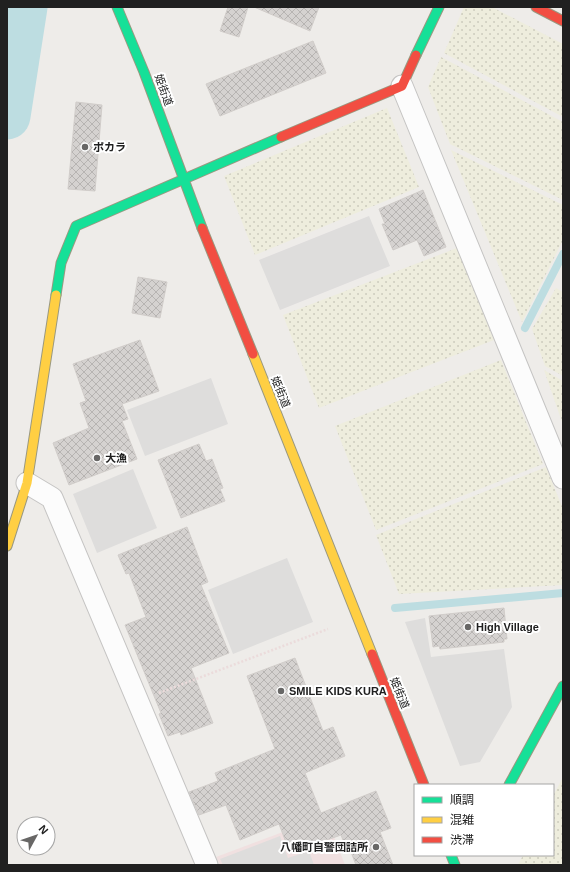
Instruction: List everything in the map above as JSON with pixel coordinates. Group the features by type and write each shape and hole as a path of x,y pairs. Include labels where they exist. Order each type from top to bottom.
{"street":[{"name":"姫街道","path":"117,7 144,72 183,179 424,784"},
{"path":"7,546 27,483 61,263 76,226 402,86 439,7"},
{"path":"536,7 563,21"},
{"path":"402,86 563,478"},
{"path":"27,483 52,498 206,865"},
{"path":"510,784 563,686"},
{"path":"442,865 451,856"}],"path":[{"path":"138,701 328,629"}],"shaded area":[{"path":"464,7 492,7 563,44 563,117 444,53"},
{"path":"441,57 563,122 563,200 450,144 428,87"},
{"path":"387,108 419,187 255,255 224,176"},
{"path":"451,150 563,205 563,240 522,322"},
{"path":"369,216 390,266 280,310 259,260"},
{"path":"457,248 494,340 319,408 283,315"},
{"path":"556,288 563,292 563,376 545,366 532,329"},
{"path":"501,360 543,464 376,530 335,426"},
{"path":"544,370 563,381 563,425"},
{"path":"211,378 228,424 145,456 127,410"},
{"path":"546,467 563,509 563,585 399,594 376,535"},
{"path":"133,469 157,528 97,553 73,494"},
{"path":"287,558 313,622 233,654 208,590"},
{"path":"425,618 431,657 504,649 512,707 480,762 460,766 405,622"},
{"path":"563,777 563,865 518,865 522,856 554,856 554,794"},
{"path":"326,816 345,865 220,865 216,857"},
{"path":"280,836 288,858 309,851 314,865 223,865 220,859"}],"building":[{"path":"228,7 248,7 239,37 220,31"},
{"path":"254,7 319,7 310,31"},
{"path":"313,41 326,73 220,116 206,84"},
{"name":"ポカラ","path":"76,102 102,105 95,191 68,189"},
{"path":"423,190 446,247 424,256 417,240 393,250 382,224 385,224 379,209"},
{"path":"138,277 167,282 160,318 132,313"},
{"path":"140,340 159,391 122,404 128,419 122,421 137,459 69,485 53,443 89,428 80,403 86,401 73,364"},
{"path":"199,444 206,461 212,459 223,488 220,489 225,501 181,518 158,460"},
{"path":"187,527 208,582 201,585 229,653 191,668 213,723 181,735 180,732 168,736 159,714 161,713 125,625 146,617 129,573 126,574 118,555"},
{"name":"High Village","path":"504,608 507,639 504,639 504,642 440,649 439,646 433,647 429,616"},
{"path":"295,658 323,731 333,727 345,756 305,773 321,813 376,791 391,828 380,832 393,865 356,865 351,852 348,853 341,835 290,853 279,824 240,840 226,805 199,815 189,792 218,781 215,773 275,749 247,676"}],"waterway":[{"path":"7,116 24,7"},
{"path":"525,328 563,254"},
{"path":"395,608 563,593"}],"traffic: fast":[{"path":"117,7 144,72 202,228"},
{"path":"416,55 439,7"},
{"path":"56,295 61,263 76,226 281,137"},
{"path":"510,784 563,686"},
{"path":"451,856 455,865"}],"traffic: slow":[{"path":"7,546 27,483 56,295"},
{"path":"253,354 372,654"}],"traffic: jam":[{"path":"536,7 563,21"},
{"path":"281,137 402,86 416,55"},
{"path":"202,228 253,354"},
{"path":"372,654 424,784"}],"place":[{"name":"ポカラ","path":"85,147"},
{"name":"大漁","path":"97,458"},
{"name":"High Village","path":"468,627"},
{"name":"SMILE KIDS KURA","path":"281,691"},
{"name":"八幡町自警団詰所","path":"376,847"}]}
